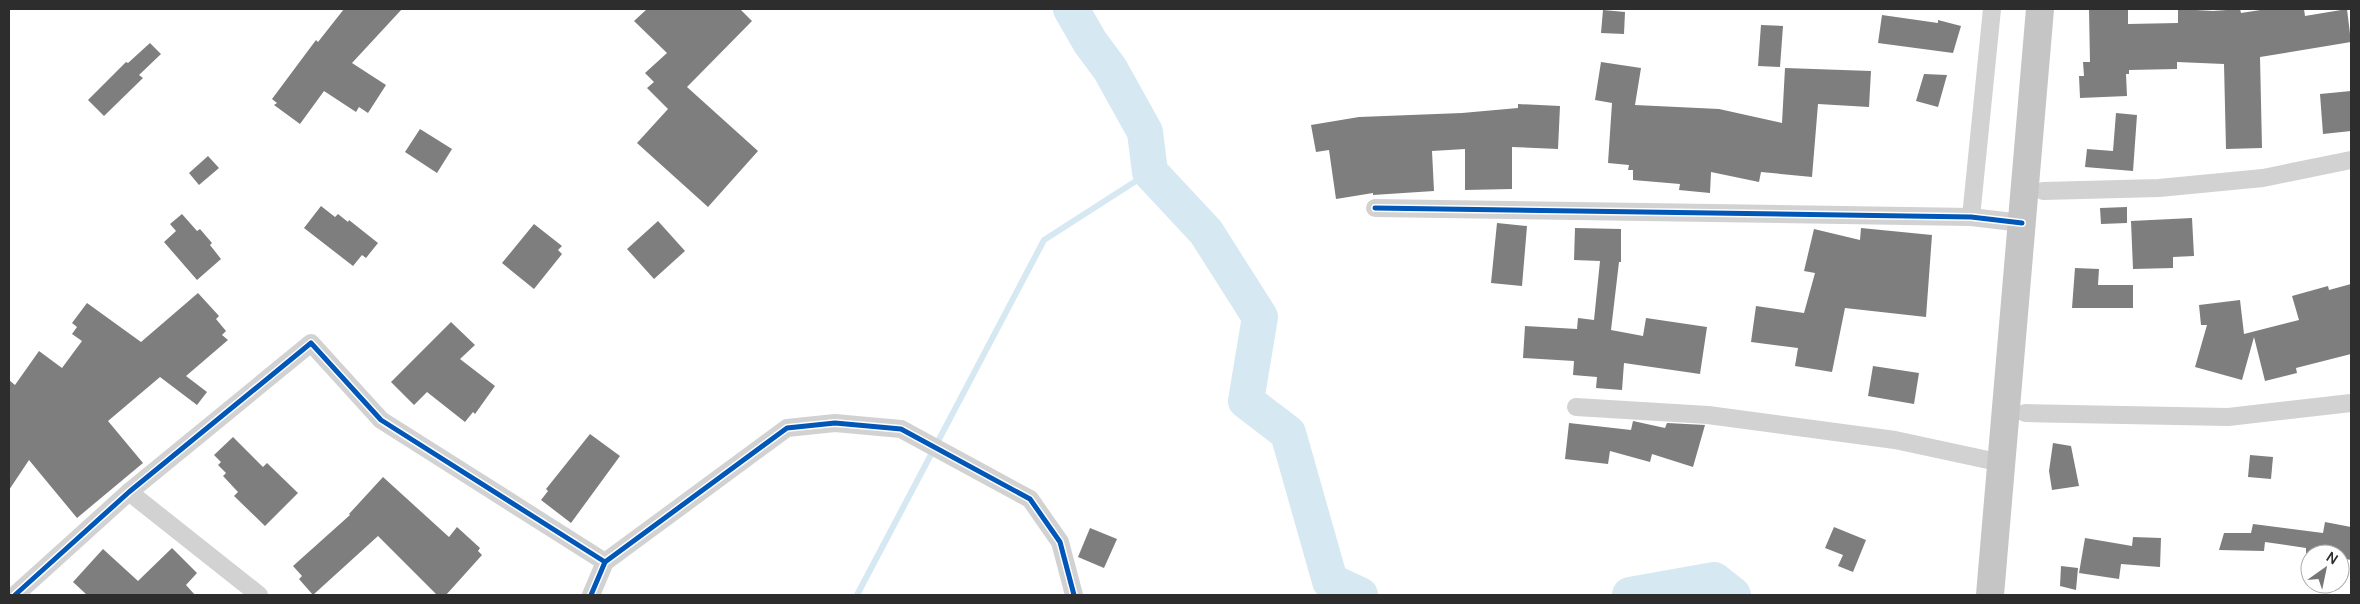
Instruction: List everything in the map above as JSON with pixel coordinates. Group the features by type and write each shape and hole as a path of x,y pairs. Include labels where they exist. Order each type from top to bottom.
{"main road":[{"path":"1990,595 2040,9"},
{"path":"2009,595 2043,191 2056,9"}],"street":[{"path":"1970,217 1992,9"},
{"path":"2043,191 2159,188 2263,178 2351,160"},
{"path":"1375,208 1970,217 2022,223"},
{"path":"15,595 129,492 311,343 382,420 606,562"},
{"path":"2025,413 2228,417 2351,403"},
{"path":"1576,407 1708,415 1895,440 2002,463"},
{"path":"591,595 606,562 787,428 834,423 901,429 1030,499 1060,542 1074,595"},
{"path":"129,492 259,595"}],"building":[{"path":"344,9 402,9 352,63 386,85 368,113 359,107 356,112 324,91 300,124 274,105 277,103 272,99 316,40 318,42"},
{"path":"647,9 740,9 752,21 687,87 758,151 708,207 637,143 668,109 647,88 654,82 645,73 667,53 634,21"},
{"path":"2089,9 2128,9 2128,24 2178,23 2178,9 2213,11 2240,9 2241,13 2267,9 2304,9 2305,16 2347,9 2351,42 2260,57 2262,148 2226,149 2224,64 2177,62 2177,69 2129,70 2129,74 2126,74 2127,96 2080,98 2079,76 2084,76 2083,62 2090,62"},
{"path":"1603,10 1625,12 1624,34 1601,33"},
{"path":"1882,15 1938,23 1938,20 1961,26 1953,53 1878,43"},
{"path":"1761,25 1783,26 1780,67 1758,66"},
{"path":"150,43 161,54 139,75 143,78 104,116 88,100 126,62 128,63"},
{"path":"1601,62 1641,68 1635,105 1719,109 1782,123 1785,68 1871,71 1869,107 1818,104 1812,177 1761,172 1759,182 1711,172 1710,193 1679,190 1680,184 1633,180 1633,170 1628,170 1629,165 1608,163 1612,103 1595,100"},
{"path":"1924,74 1947,75 1938,107 1916,101"},
{"path":"2351,91 2351,131 2323,134 2320,94"},
{"path":"1518,104 1560,106 1558,149 1512,147 1512,189 1465,190 1465,149 1432,151 1434,191 1373,195 1373,193 1336,199 1329,150 1316,152 1311,125 1359,117 1462,113 1518,108"},
{"path":"2116,113 2137,115 2133,171 2085,167 2087,149 2113,151"},
{"path":"420,129 452,149 437,173 405,152"},
{"path":"208,156 219,168 199,185 189,173"},
{"path":"321,206 335,217 338,214 348,222 349,220 378,243 366,258 362,255 353,266 304,228"},
{"path":"2127,207 2127,223 2101,224 2100,208"},
{"path":"182,214 197,231 200,229 212,243 210,245 221,259 197,280 164,242 176,231 170,224"},
{"path":"2192,218 2194,256 2173,257 2173,268 2133,269 2131,221"},
{"path":"658,221 685,251 654,279 627,249"},
{"path":"1497,223 1527,226 1522,286 1491,283"},
{"path":"534,224 562,246 558,250 562,254 534,289 502,263"},
{"path":"1575,228 1621,229 1621,262 1619,262 1611,330 1643,336 1646,318 1707,327 1700,374 1624,363 1622,390 1596,388 1597,377 1573,375 1574,361 1523,358 1525,326 1577,329 1578,318 1594,320 1600,261 1574,260"},
{"path":"1861,228 1932,235 1926,317 1845,308 1832,372 1795,366 1798,348 1751,342 1756,306 1804,313 1815,273 1804,271 1814,229 1860,240"},
{"path":"2075,268 2099,269 2098,285 2133,285 2133,308 2072,308"},
{"path":"2351,284 2351,354 2296,368 2297,373 2265,381 2254,337 2242,380 2195,367 2207,325 2201,325 2199,305 2240,300 2244,334 2299,320 2292,296 2328,286 2329,290"},
{"path":"198,293 219,316 216,319 226,331 222,335 228,340 186,376 207,392 197,405 160,377 108,421 143,463 77,518 29,460 9,490 9,380 15,385 39,351 62,368 82,341 72,334 77,327 72,323 87,303 141,342"},
{"path":"451,322 475,345 460,359 495,386 475,414 473,412 465,422 427,392 414,405 391,382"},
{"path":"1873,366 1919,373 1914,404 1868,396"},
{"path":"1633,421 1665,428 1667,423 1705,425 1693,467 1652,454 1650,462 1610,451 1608,464 1565,459 1569,423 1631,430"},
{"path":"590,434 620,456 571,523 541,500 548,491 546,489"},
{"path":"233,437 263,467 267,463 298,493 265,526 234,496 238,492 223,476 226,473 218,465 221,462 214,455"},
{"path":"2053,443 2071,446 2079,486 2052,490 2049,471"},
{"path":"2250,455 2273,457 2271,479 2248,477"},
{"path":"383,477 449,537 457,527 480,548 478,551 482,555 446,595 437,595 378,536 313,595 299,579 302,576 293,566 350,515"},
{"path":"2325,522 2351,527 2351,560 2350,544 2300,544 2300,547 2265,542 2264,551 2219,550 2224,533 2251,533 2253,524 2323,533"},
{"path":"1834,527 1866,540 1853,572 1838,566 1843,555 1825,548"},
{"path":"1090,528 1117,539 1104,568 1078,557"},
{"path":"2133,537 2161,538 2160,567 2121,564 2119,579 2079,573 2085,538 2132,546"},
{"path":"172,548 197,573 186,585 195,595 87,595 73,582 103,549 138,581"},
{"path":"2061,566 2078,568 2076,590 2060,586"}],"waterway":[{"path":"1071,9 1090,42 1110,69 1145,132 1150,172 1206,232 1260,317 1246,401 1288,433 1330,581 1360,595"},
{"path":"857,595 1044,240 1150,172"},
{"path":"1630,595 1714,580 1733,595"}],"cycle path":[{"path":"1375,208 1971,217 2022,223"},
{"path":"15,595 129,492 311,343 381,420 605,562"},
{"path":"591,595 605,562 787,428 835,423 901,429 1030,499 1060,542 1074,595"}]}
